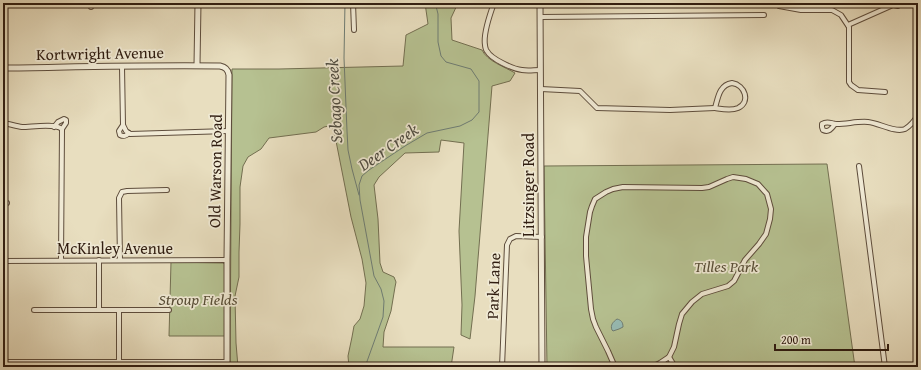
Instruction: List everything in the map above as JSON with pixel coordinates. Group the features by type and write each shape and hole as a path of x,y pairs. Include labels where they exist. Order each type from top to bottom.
{"street":[{"path":"197,65 198,3"},
{"path":"353,3 354,30"},
{"path":"494,3 488,22 484,43 487,52 501,62 515,69 522,71 540,70"},
{"name":"Litzsinger Road","path":"540,3 542,367"},
{"path":"777,3 779,6 801,10 832,10 841,15 849,27 849,82 858,90 885,92"},
{"path":"848,25 892,5 898,6"},
{"path":"541,17 764,16"},
{"name":"Kortwright Avenue","path":"3,68 197,65"},
{"name":"Old Warson Road","path":"197,65 223,66 229,75 226,260 227,365"},
{"path":"122,67 123,125 129,133"},
{"path":"541,89 580,91 597,108 670,110 738,108 744,101 745,97 742,88 739,85 732,83 723,86 719,93 716,108"},
{"path":"835,124 868,122 882,125 893,130 904,129 918,115"},
{"path":"54,127 58,122 64,119 66,120 63,130 62,260"},
{"path":"3,123 20,127 60,127 63,130"},
{"path":"123,125 119,132 122,136 129,133 228,131"},
{"path":"859,166 885,367"},
{"path":"615,367 596,327 591,309 586,256 586,237 590,212 596,200 606,192 623,187 702,188 733,177 746,179 758,184 767,194 771,208 766,234 745,260 734,281 728,286 702,294 692,302 682,314 678,324 674,347 669,357 652,367"},
{"path":"120,260 119,198 122,192 167,190"},
{"name":"Park Lane","path":"502,367 508,238 516,236 542,237"},
{"path":"99,260 99,310"},
{"name":"McKinley Avenue","path":"3,261 226,260"},
{"path":"34,310 169,310"},
{"path":"119,365 120,311"},
{"path":"669,357 675,367"},
{"path":"3,362 119,365 227,365"}],"green space":[{"path":"425,3 458,3 451,18 452,40 482,50 484,54 492,61 515,73 510,81 492,86 475,296 470,339 461,335 462,305 459,231 464,143 441,140 439,152 405,153 379,177 374,185 378,219 380,263 383,272 394,277 396,282 391,311 384,332 383,347 454,347 451,367 349,367 348,356 354,326 360,319 364,306 366,283 336,141 333,129 329,126 316,132 269,138 261,149 248,157 243,166 240,187 239,277 235,296 238,367 230,367 232,69 403,66 406,35 428,24"},
{"name":"Tilles Park","path":"827,164 855,367 547,367 544,166"},
{"name":"Stroup Fields","path":"171,262 223,263 225,265 226,336 169,336"}],"water":[{"path":"617,319 622,322 623,327 613,331 611,328 613,322"}],"waterway":[{"name":"Sebago Creek","path":"345,3 344,58 348,150 359,195"},
{"name":"Deer Creek","path":"365,367 383,317 384,301 381,289 374,276 360,200 359,185 362,176 405,146 427,133 460,126 472,120 479,112 479,81 471,69 446,62 441,56 438,42 438,14 436,6 443,3"}]}
